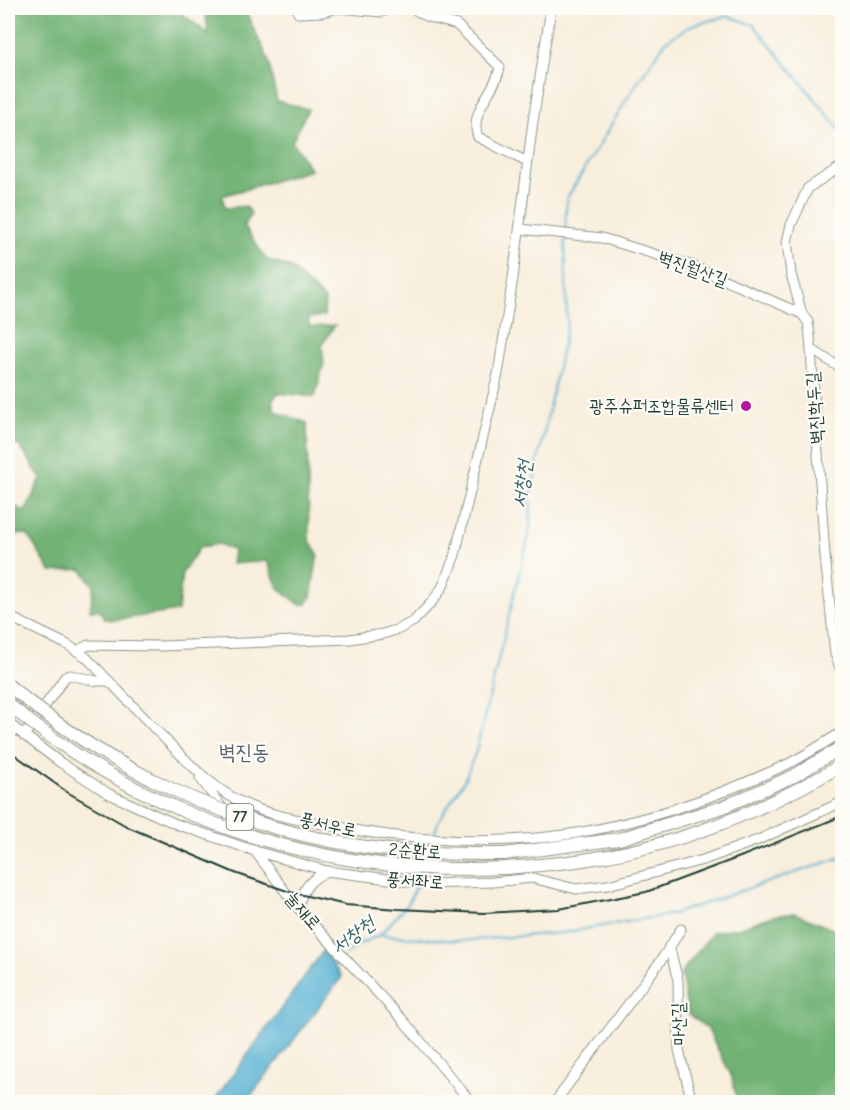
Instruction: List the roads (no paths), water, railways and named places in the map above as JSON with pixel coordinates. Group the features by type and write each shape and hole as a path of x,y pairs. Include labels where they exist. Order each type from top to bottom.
{"highway":[{"name":"2순환로","path":"8,685 58,724 113,760 180,794 244,818 327,841 362,847 444,854 504,854 619,838 723,807 794,776 843,747"},
{"name":"2순환로","path":"8,704 50,736 108,773 172,806 276,844 358,861 422,867 506,868 584,860 649,846 733,819 776,801 843,765"}],"street":[{"path":"298,13 322,12 338,8 382,12 392,8"},
{"path":"412,8 428,16 457,25 500,68 499,75 485,97 475,128 478,137 527,162"},
{"path":"77,651 88,645 160,646 350,639 392,631 414,621 442,588 455,555 498,374 551,8"},
{"name":"벽진학두길","path":"840,166 808,188 791,225 787,242 791,274 802,314 808,322 826,567 835,654 843,672"},
{"name":"벽진월산길","path":"520,229 602,238 693,266 802,314"},
{"path":"811,349 843,369"},
{"name":"풍서우로","path":"8,616 49,635 86,657 192,766 220,790 236,799 286,817 371,834 444,839 510,840 565,834 640,819 719,792 793,761 843,732"},
{"path":"24,736 65,678 70,675 96,681 109,681"},
{"name":"풍서좌로","path":"8,723 61,763 109,794 176,824 255,851 327,871 426,884 483,883 532,878 576,889 608,885 703,860 758,840 843,802"},
{"name":"눌재로","path":"192,766 297,906 402,1019 471,1102"},
{"path":"236,826 244,813 267,810"},
{"path":"311,867 300,855 306,841 319,828 339,827"},
{"path":"297,906 304,889 312,879 327,871"},
{"path":"555,1102 662,958 681,928"},
{"name":"마산길","path":"669,945 678,980 679,1050 692,1102"}],"water":[{"path":"323,951 342,977 246,1102 213,1102"}],"waterway":[{"name":"서창천","path":"565,231 567,198 633,89 666,41 692,25 728,16 754,25 842,132"},
{"name":"서창천","path":"433,837 439,820 464,781 476,751 530,530 531,494 567,325 565,237"},
{"path":"380,935 460,941 561,933 673,914 842,857"},
{"name":"서창천","path":"346,955 357,945 380,935 409,902 416,885"},
{"name":"서창천","path":"332,967 342,958"}],"railway":[{"path":"8,750 67,792 128,827 235,873 290,892 346,905 484,913 559,909 646,892 842,816"}],"place":[{"name":"광주슈퍼조합물류센터","path":"746,406"}],"district":[{"name":"벽진동","path":"244,752"}]}
